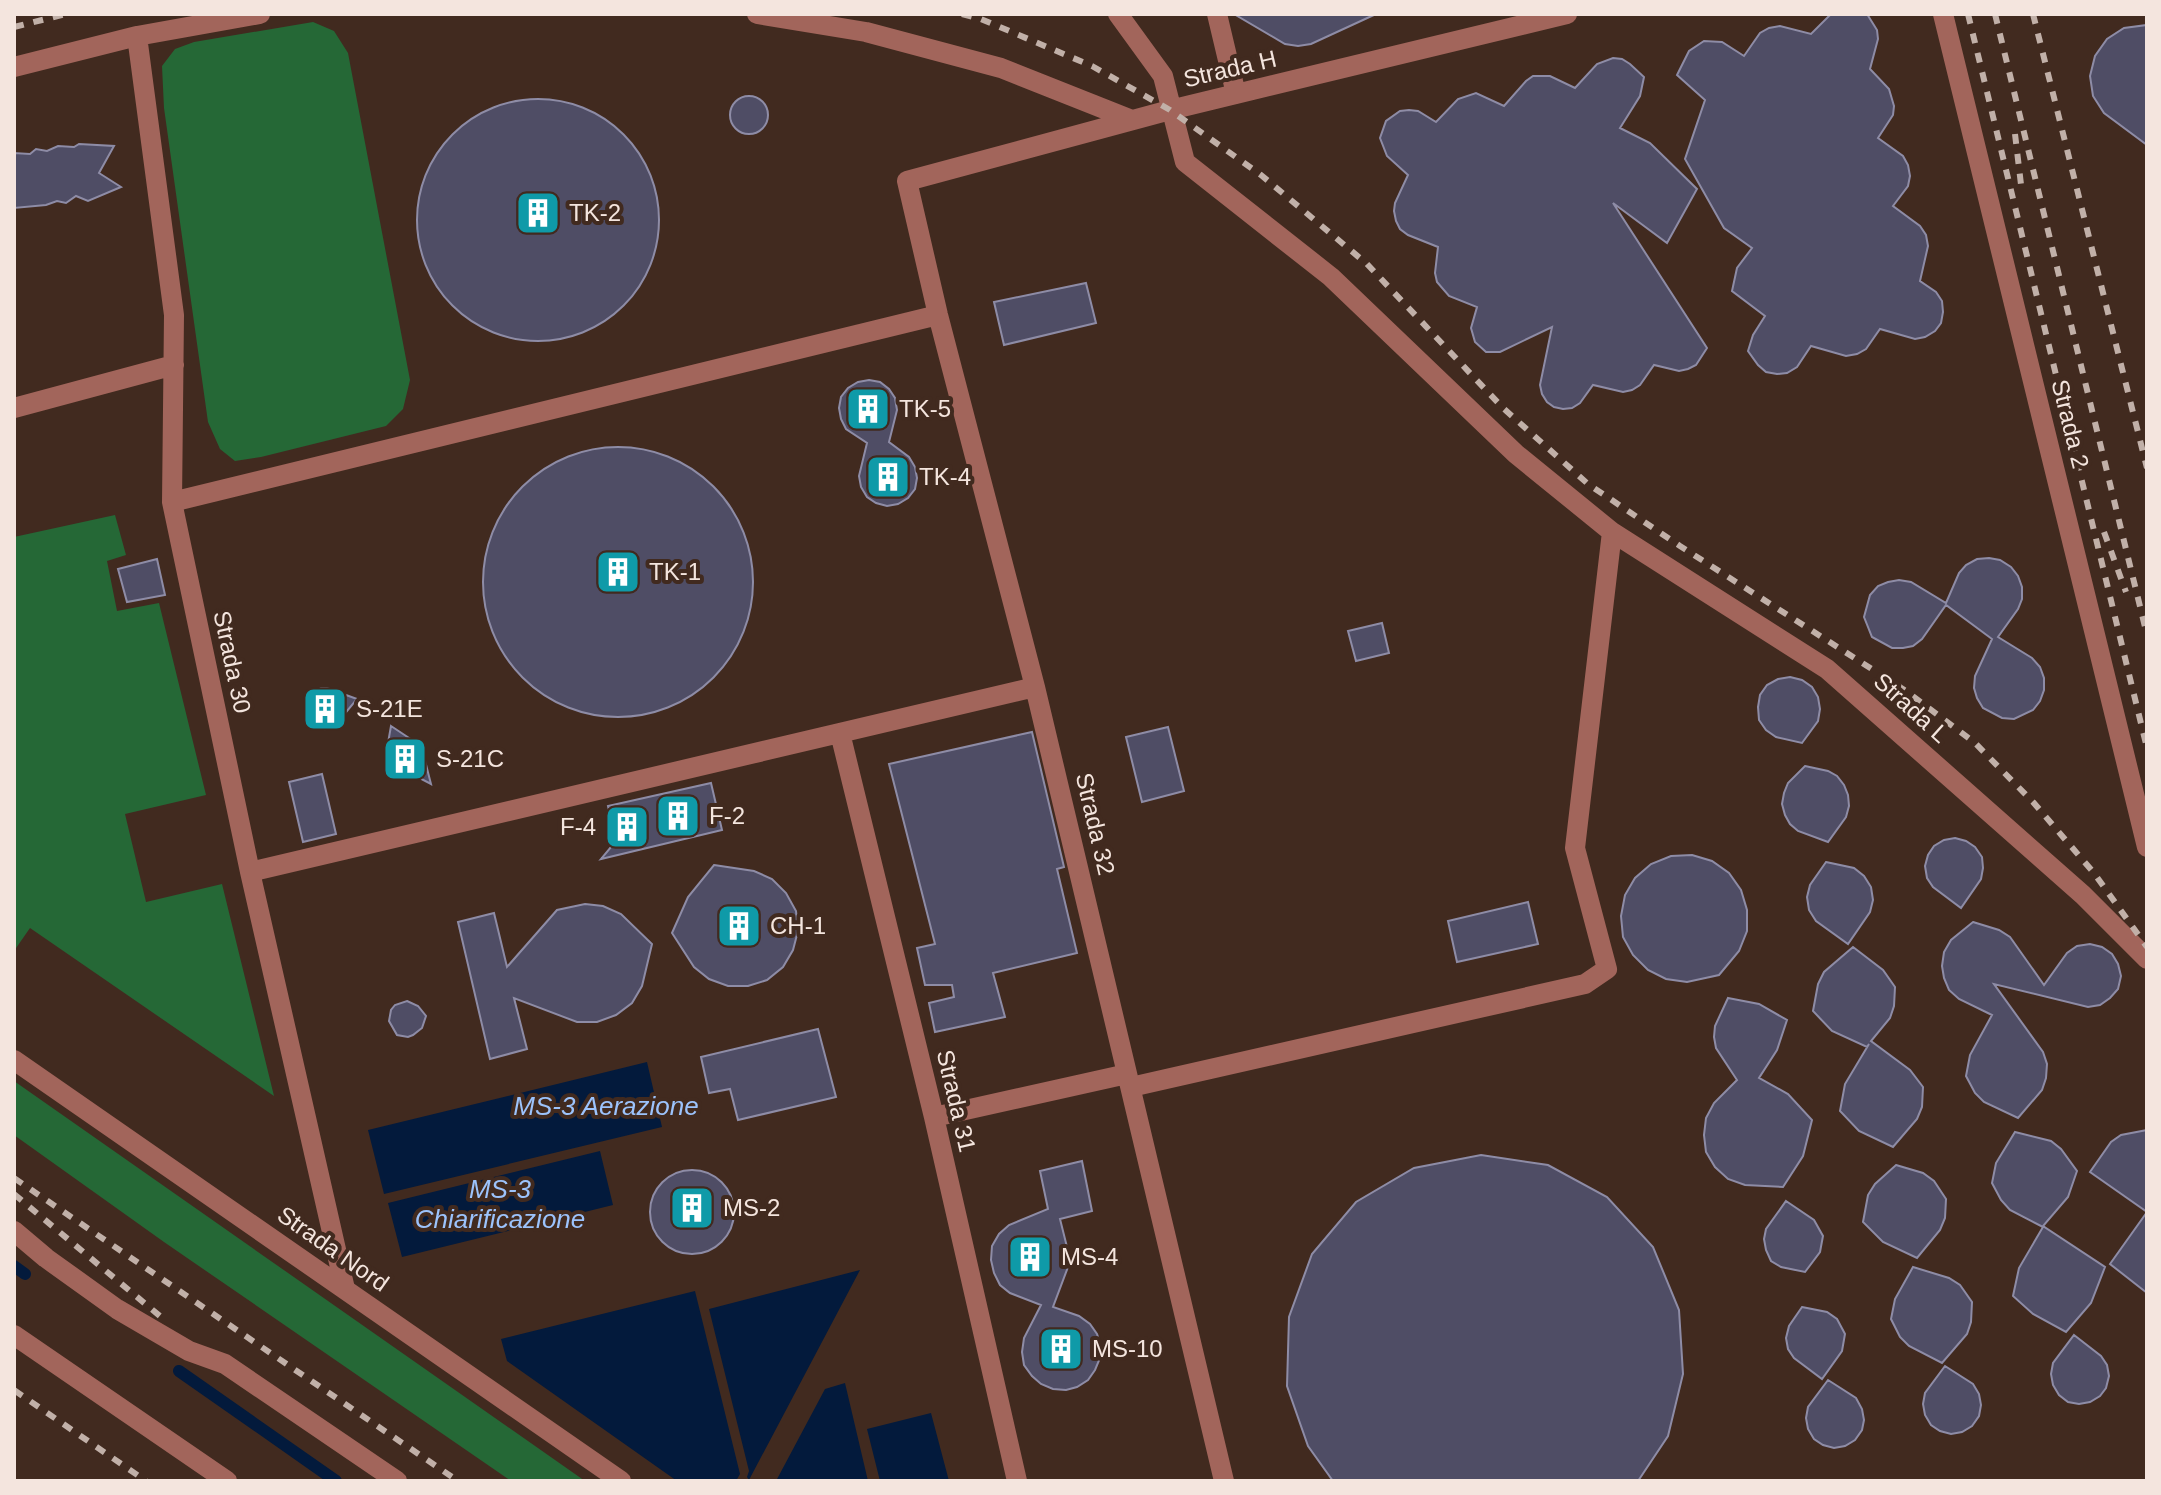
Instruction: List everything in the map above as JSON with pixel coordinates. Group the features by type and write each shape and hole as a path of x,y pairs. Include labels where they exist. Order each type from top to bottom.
{"lane":[{"path":"14,67 137,36 260,14"},
{"path":"757,14 866,32 1001,68 1132,120"},
{"name":"Strada L","path":"1118,14 1163,76 1185,162 1331,277 1516,454 1612,532 1827,669 2083,895 2147,959"},
{"path":"1217,14 1236,94"},
{"name":"Strada H","path":"907,181 1170,110 1567,14"},
{"name":"Strada 2","path":"1943,14 2147,847"},
{"name":"Strada 30","path":"137,36 174,315 172,502 250,872 345,1289"},
{"name":"Strada 32","path":"907,181 938,315 1035,687 1224,1481"},
{"path":"172,502 938,315"},
{"path":"14,408 174,365"},
{"path":"934,1117 1129,1081 1585,984 1607,969 1575,848 1612,532"},
{"path":"250,872 1035,687"},
{"name":"Strada 31","path":"840,733 934,1117 1017,1481"},
{"name":"Strada Nord","path":"14,1060 621,1481"},
{"path":"14,1231 117,1309 189,1351 225,1364 397,1481"},
{"path":"14,1335 227,1481"}],"green space":[{"path":"313,22 334,31 348,53 410,380 403,409 386,426 235,461 220,449 208,422 164,108 162,66 175,49 194,42"},
{"path":"115,515 126,555 107,561 117,611 159,603 206,795 125,814 146,902 222,884 274,1096 30,928 14,951 14,537"},
{"path":"14,1081 585,1481 511,1481 164,1242 14,1135"}],"water":[{"name":"MS-3 Aerazione","path":"647,1062 662,1127 384,1194 368,1130"},
{"name":"MS-3 Chiarificazione","path":"600,1151 613,1205 402,1257 388,1203"},
{"path":"860,1270 749,1480 709,1309"},
{"path":"695,1291 740,1474 736,1481 677,1481 507,1361 501,1339"},
{"path":"845,1383 868,1481 776,1481 825,1389"},
{"path":"931,1413 949,1481 880,1481 867,1429"}],"building":[{"path":"1234,14 1376,14 1311,44 1298,46 1285,44"},
{"path":"1831,14 1867,14 1877,30 1878,39 1870,69 1889,89 1894,106 1893,115 1878,138 1903,156 1910,176 1908,186 1893,206 1920,226 1926,235 1928,246 1920,281 1936,292 1942,301 1943,312 1941,323 1925,337 1915,339 1880,329 1866,349 1846,356 1811,346 1797,367 1777,374 1766,372 1748,351 1753,335 1765,316 1732,291 1737,268 1752,248 1724,228 1685,159 1705,100 1677,75 1689,51 1704,41 1722,42 1744,56 1760,33 1769,28 1780,26 1811,34"},
{"path":"2147,25 2147,145 2104,113 2093,96 2090,76 2095,56 2107,39 2124,28"},
{"path":"1613,58 1622,59 1644,77 1640,96 1620,128 1650,143 1697,189 1667,243 1613,203 1707,348 1696,365 1688,369 1679,371 1654,365 1640,385 1632,390 1623,392 1593,385 1580,403 1563,409 1547,402 1540,385 1552,327 1500,352 1486,352 1475,342 1471,328 1477,307 1449,296 1437,282 1438,247 1408,235 1396,221 1395,203 1408,175 1387,156 1380,138 1386,121 1400,111 1418,111 1436,122 1458,99 1476,93 1504,106 1533,76 1550,76 1575,88 1597,64"},
{"path":"749,96 763,101 768,115 763,129 749,134 735,129 730,115 735,101"},
{"name":"TK-2","path":"538,99 584,108 623,135 650,174 659,220 650,266 623,305 584,332 538,341 492,332 453,305 426,266 417,220 426,174 453,135 492,108"},
{"path":"79,144 114,146 99,173 121,187 88,201 76,196 66,203 57,201 14,208 14,153 30,154 36,149 47,151 58,146 74,147"},
{"path":"1086,283 1096,323 1004,345 994,302"},
{"path":"869,380 880,382 895,398 897,410 889,442 909,457 915,467 915,489 898,504 887,506 867,497 859,476 867,443 846,429 841,419 841,397 848,388"},
{"name":"TK-1","path":"631,447 670,457 714,486 743,530 751,556 751,608 743,634 714,678 670,707 631,717 605,717 554,701 532,687 513,668 493,634 485,608 483,569 499,518 513,496 532,477 566,457 592,449"},
{"path":"1989,558 2011,567 2022,587 2018,609 1998,637 2032,658 2044,678 2040,701 2033,710 2014,719 2002,718 1983,708 1974,688 1975,676 1992,639 1946,605 1922,639 1913,646 1903,648 1892,648 1872,637 1864,617 1870,595 1878,586 1899,580 1911,582 1946,603 1959,573 1966,565 1977,559"},
{"path":"157,559 165,595 127,602 118,569"},
{"path":"1382,623 1389,653 1356,661 1348,631"},
{"path":"1790,677 1812,687 1818,697 1818,721 1802,743 1776,737 1759,720 1760,695 1767,685"},
{"name":"S-21E","path":"321,688 357,699 338,722 325,729 309,719 305,707 310,695"},
{"name":"S-21C","path":"391,726 422,749 431,784 385,760"},
{"path":"1168,727 1184,791 1142,802 1126,737"},
{"path":"1032,732 1064,867 1057,869 1077,953 993,973 1005,1017 935,1032 929,1003 954,997 952,985 925,985 917,948 935,944 889,764"},
{"path":"1805,766 1837,776 1848,795 1846,817 1828,842 1798,831 1785,815 1782,804 1788,783"},
{"path":"322,774 336,834 303,842 289,782"},
{"path":"711,783 722,830 601,859 616,841 608,806"},
{"path":"1955,838 1975,847 1982,857 1983,868 1981,879 1961,908 1933,887 1927,878 1925,866 1934,846"},
{"path":"1692,855 1712,861 1729,873 1741,890 1747,910 1747,931 1739,951 1719,975 1687,982 1666,979 1648,970 1633,955 1623,937 1621,916 1625,895 1635,878 1651,864 1671,856"},
{"path":"1826,862 1854,868 1871,887 1873,900 1870,912 1848,944 1816,921 1809,910 1807,897 1810,885"},
{"name":"CH-1","path":"714,865 754,871 772,879 786,893 796,911 798,931 793,950 783,967 767,980 748,986 728,986 709,979 694,967 672,933 688,897"},
{"path":"1528,902 1538,944 1457,962 1448,921"},
{"path":"585,904 603,906 621,914 652,944 642,986 632,1003 616,1015 597,1022 577,1022 514,998 527,1049 490,1059 458,922 494,913 507,967 557,910"},
{"path":"1973,922 2010,937 2044,985 2067,953 2077,946 2090,944 2112,954 2121,976 2118,989 2110,998 2100,1005 2088,1007 1994,984 2043,1052 2047,1064 2042,1090 2018,1118 1984,1102 1966,1076 1970,1055 1992,1015 1959,999 1949,990 1942,966 1944,952 1951,940"},
{"path":"1853,947 1883,970 1895,987 1890,1018 1871,1041 1910,1070 1923,1087 1922,1107 1917,1119 1893,1147 1859,1131 1840,1111 1845,1084 1869,1044 1867,1047 1832,1031 1813,1011 1818,984 1824,972"},
{"path":"1728,998 1759,1004 1787,1020 1777,1050 1759,1078 1788,1094 1812,1120 1803,1156 1783,1187 1745,1185 1728,1179 1715,1167 1706,1152 1706,1118 1714,1103 1737,1080 1716,1048 1714,1037 1715,1026"},
{"path":"407,1001 418,1006 426,1016 422,1028 408,1037 397,1035 389,1021 395,1005"},
{"path":"818,1029 836,1097 738,1120 730,1089 709,1093 701,1057"},
{"path":"2147,1130 2147,1212 2090,1172 2111,1142 2121,1135"},
{"path":"2015,1132 2051,1141 2077,1171 2068,1197 2043,1226 2105,1267 2091,1303 2066,1332 2033,1314 2013,1296 2019,1268 2043,1227 2010,1210 1992,1183 1996,1163"},
{"path":"1481,1155 1548,1165 1607,1197 1653,1247 1679,1310 1683,1374 1668,1436 1638,1481 1333,1481 1308,1446 1287,1386 1289,1317 1312,1254 1356,1202 1414,1168"},
{"path":"1082,1161 1092,1211 1060,1219 1069,1255 1068,1267 1053,1307 1079,1316 1090,1324 1101,1346 1100,1358 1088,1380 1066,1390 1053,1389 1032,1376 1024,1365 1022,1352 1024,1338 1041,1305 1010,1293 1000,1285 991,1260 992,1246 1009,1225 1048,1209 1040,1171"},
{"path":"1896,1165 1923,1173 1934,1181 1946,1199 1945,1218 1940,1230 1917,1258 1883,1242 1863,1222 1868,1195"},
{"name":"MS-2","path":"692,1170 708,1173 722,1182 731,1196 734,1212 731,1228 722,1242 708,1251 692,1254 676,1251 662,1242 653,1228 650,1212 653,1196 662,1182 676,1173"},
{"path":"1786,1201 1814,1220 1823,1236 1820,1252 1805,1272 1781,1267 1771,1261 1766,1250 1766,1229"},
{"path":"2147,1212 2147,1293 2110,1264"},
{"path":"1913,1267 1949,1278 1960,1285 1972,1302 1967,1334 1942,1363 1909,1346 1900,1337 1891,1319 1895,1299"},
{"path":"1802,1307 1827,1312 1837,1319 1845,1334 1842,1351 1822,1379 1794,1358 1788,1349 1786,1338 1789,1326"},
{"path":"2074,1335 2101,1356 2109,1376 2100,1396 2079,1404 2068,1402 2059,1395 2051,1374 2053,1363"},
{"path":"1945,1366 1973,1384 1981,1405 1979,1416 1972,1426 1951,1434 1931,1425 1923,1404 1925,1393"},
{"path":"1828,1380 1856,1398 1864,1420 1855,1440 1834,1448 1814,1439 1806,1418 1808,1407"}],"waterway":[{"path":"14,1266 25,1274"},
{"path":"179,1371 336,1481"}],"railway":[{"path":"14,27 66,14"},
{"path":"962,14 981,19 1092,66 1170,110 1261,175 1367,264 1503,408 1588,484 1906,691 1975,743 2033,802 2094,873 2147,947"},
{"path":"1968,14 2147,748"},
{"path":"1995,14 2147,635"},
{"path":"2033,14 2147,468"},
{"path":"2015,134 2022,193"},
{"path":"2104,532 2126,592"},
{"path":"14,1178 458,1481"},
{"path":"14,1194 167,1322"},
{"path":"14,1390 146,1481"}],"place":[{"name":"TK-2","path":"538,213"},
{"name":"TK-5","path":"868,409"},
{"name":"TK-4","path":"888,477"},
{"name":"TK-1","path":"618,572"},
{"name":"S-21E","path":"325,709"},
{"name":"S-21C","path":"405,759"},
{"name":"F-2","path":"678,816"},
{"name":"F-4","path":"627,827"},
{"name":"CH-1","path":"739,926"},
{"name":"MS-2","path":"692,1208"},
{"name":"MS-4","path":"1030,1257"},
{"name":"MS-10","path":"1061,1349"}]}
